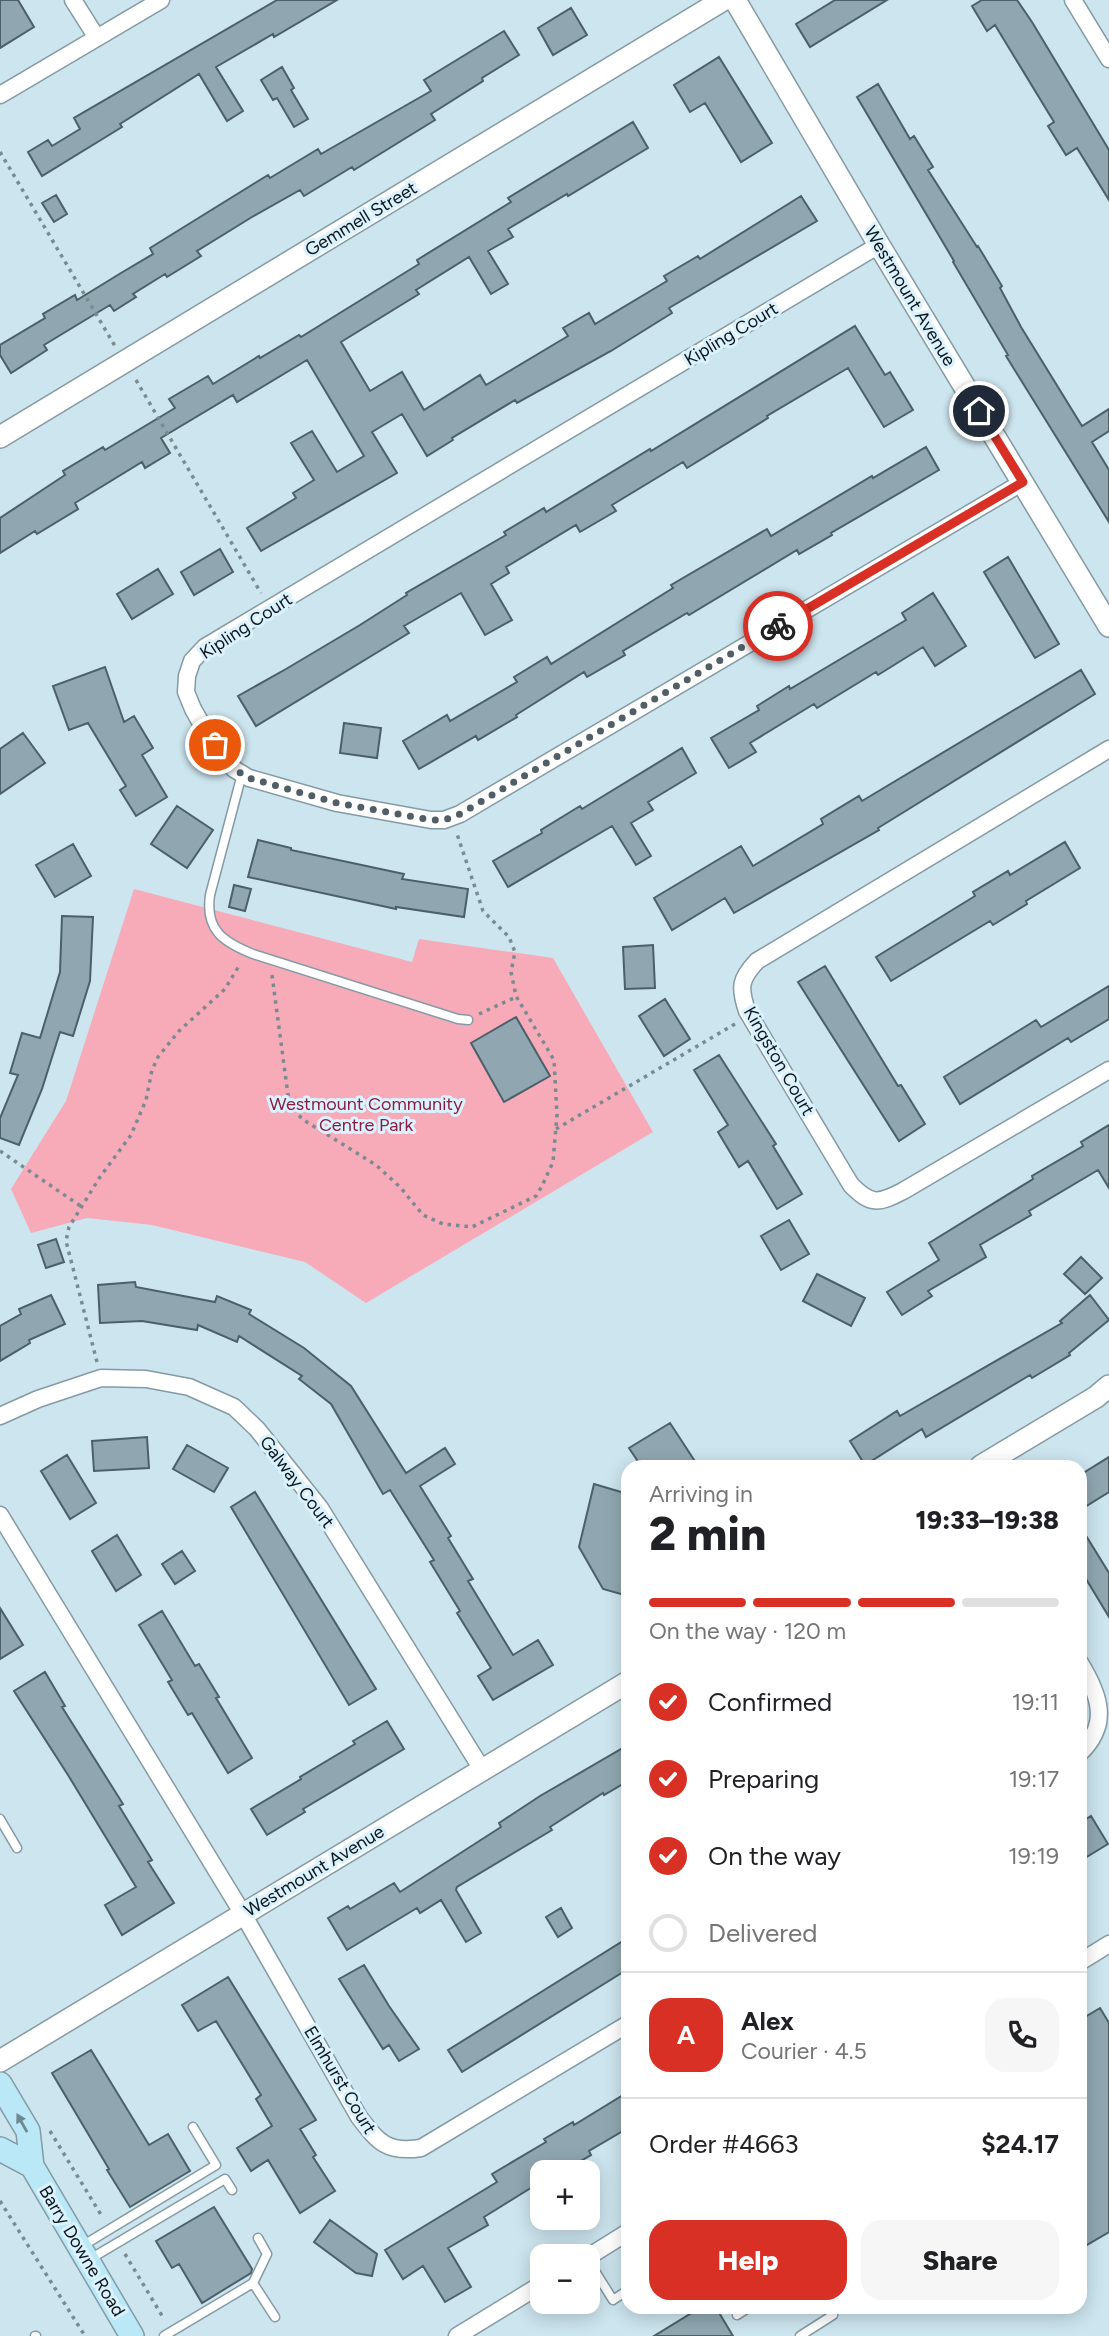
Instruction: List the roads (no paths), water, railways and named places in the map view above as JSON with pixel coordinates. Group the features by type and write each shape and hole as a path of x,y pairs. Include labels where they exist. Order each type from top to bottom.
{"main road":[{"name":"Barry Downe Road","path":"0,2084 28,2131 32,2166 132,2336"},
{"name":"Barry Downe Road","path":"0,2149 32,2166"}],"street":[{"path":"73,0 97,38"},
{"path":"0,95 161,0"},
{"name":"Gemmell Street","path":"0,437 723,0"},
{"name":"Westmount Avenue","path":"735,0 1109,626"},
{"path":"1073,0 1109,59"},
{"name":"Kipling Court","path":"879,245 205,647 192,661 186,692 206,732 224,757 249,778 337,803 431,820 452,817 1023,482"},
{"name":"Kingston Court","path":"1109,749 757,961 744,975 742,994 750,1015 851,1185 863,1197 875,1201 886,1200 903,1191 1109,1070"},
{"name":"Galway Court","path":"0,1416 38,1399 100,1378 146,1378 189,1387 234,1407 257,1429 320,1508 483,1771"},
{"path":"991,1460 1109,1386"},
{"path":"0,1515 243,1914"},
{"path":"1087,1675 1107,1712 1104,1732 1087,1747"},
{"name":"Westmount Avenue","path":"0,2061 621,1686"},
{"name":"Elmhurst Court","path":"243,1914 359,2117 376,2139 388,2147 402,2151 421,2148 621,2028"},
{"path":"1087,1958 1109,1944"},
{"path":"600,2250 621,2237"},
{"path":"457,2336 530,2291"}],"lane":[{"path":"242,774 208,909 216,931 247,951 468,1020"},
{"path":"0,1819 17,1848"},
{"path":"84,2254 110,2229 216,2165 192,2127"},
{"path":"84,2254 118,2243 225,2179 232,2190"},
{"path":"168,2334 253,2283 267,2254 258,2238"},
{"path":"600,2279 612,2300 621,2294"},
{"path":"253,2283 275,2317"},
{"path":"800,2336 833,2315"}],"park label":[{"name":"Westmount Community Centre Park","path":"366,1114"}]}
